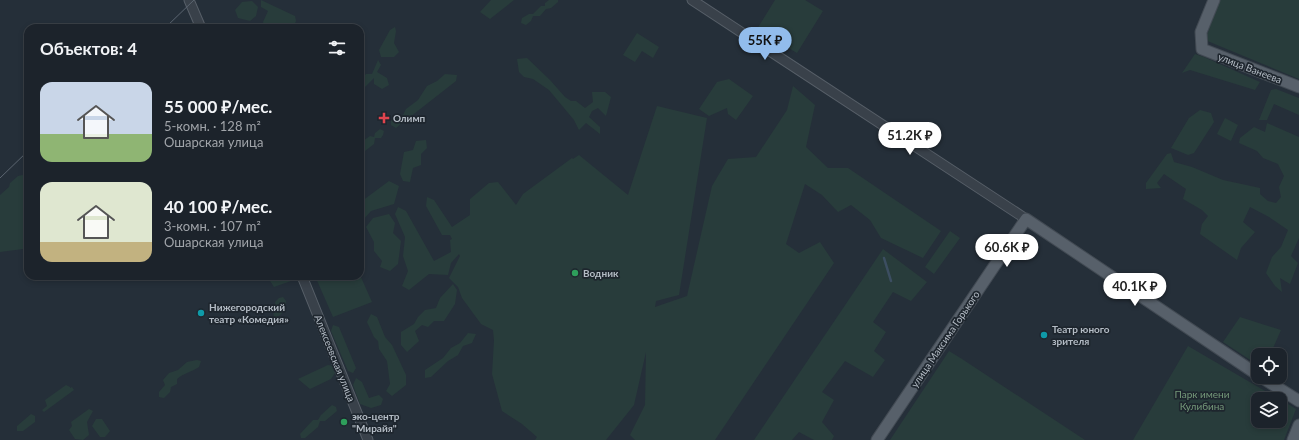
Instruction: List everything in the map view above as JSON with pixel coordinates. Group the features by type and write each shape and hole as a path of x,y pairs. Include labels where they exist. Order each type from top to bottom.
{"main road":[{"name":"улица Ванеева","path":"1214,0 1202,32 1202,49 1299,87"},
{"path":"1026,219 1251,370"},
{"name":"улица Максима Горького","path":"877,440 1026,219"},
{"path":"1272,384 1299,402"},
{"path":"1294,440 1299,425"}],"street":[{"path":"190,0 199,24"},
{"path":"692,0 1026,219"},
{"name":"Алексеевская улица","path":"304,280 368,440"}],"green space":[{"path":"261,0 295,16 295,24 264,24 263,22 268,11 261,7"},
{"path":"491,0 514,0 490,19 480,12"},
{"path":"549,0 558,0 558,2 551,8 546,9 540,16 533,16 531,21 526,25 521,23 522,18 529,14 533,14 541,6 545,6 545,3"},
{"path":"775,0 805,0 823,11 797,53 757,29"},
{"path":"1220,0 1299,0 1299,79 1205,40"},
{"path":"252,1 258,7 256,16 250,21 238,18 235,10 242,2"},
{"path":"395,27 396,31 394,43 399,52 394,57 381,57 379,50 390,30"},
{"path":"637,33 659,47 653,58 642,51 635,62 623,55"},
{"path":"1195,54 1260,82 1255,90 1190,70 1182,73"},
{"path":"527,58 565,97 571,101 576,101 585,108 593,102 592,92 605,92 611,97 606,116 598,108 592,111 589,117 600,127 600,134 586,123 579,130 574,120 549,90 533,79 524,77 519,72 517,59"},
{"path":"378,60 381,65 377,72 387,78 389,85 382,89 374,84 374,78 364,88 364,76 366,74 372,74"},
{"path":"445,74 457,75 456,81 410,117 404,118 402,123 396,128 391,125 391,121 398,115 403,115 406,109 418,100 427,86 437,81"},
{"path":"729,79 753,96 736,120 728,114 727,108 709,116 699,109 717,82"},
{"path":"793,86 815,105 806,147 828,168 848,168 941,231 923,258 881,238 870,220 851,205 838,212 822,195 805,184 786,244 799,253 820,242 834,263 715,440 635,440 630,435 645,405 646,352 634,405 606,440 535,440 537,437 522,424 502,411 492,374 494,340 493,330 481,324 462,298 458,287 449,278 460,256 459,254 451,263 448,275 429,274 409,290 402,286 408,271 403,256 405,237 395,214 398,207 406,211 434,261 451,252 450,240 452,239 450,235 442,235 426,206 427,197 434,200 452,227 470,215 470,199 489,183 498,182 516,205 523,194 572,158 573,159 579,155 628,195 657,106 707,118 679,295 656,301 655,307 687,296 712,186 728,159 756,157 787,110"},
{"path":"1276,89 1299,98 1299,115 1274,104 1267,120 1259,120 1271,90"},
{"path":"1200,110 1211,113 1214,122 1194,153 1188,155 1171,148 1189,118"},
{"path":"1225,118 1238,125 1231,141 1217,134"},
{"path":"1267,123 1299,137 1299,238 1291,256 1298,263 1290,284 1280,278 1282,292 1275,286 1266,273 1272,257 1281,247 1288,230 1269,217 1250,207 1243,222 1255,232 1241,248 1237,260 1200,234 1202,224 1208,216 1202,210 1183,199 1186,189 1164,174 1157,183 1161,188 1146,189 1146,183 1167,154 1171,153 1174,162 1192,167 1223,180 1260,188 1260,194 1268,201 1276,203 1281,197 1279,187 1284,176 1278,164 1263,158 1257,151 1239,143 1240,138 1254,127 1265,132"},
{"path":"380,129 384,131 381,138 375,138 374,144 364,152 364,140 370,136 374,137 375,133"},
{"path":"426,140 427,148 421,154 421,165 413,168 410,182 403,181 400,174 404,152 413,150 416,141"},
{"path":"24,174 24,250 23,249 0,252 0,195 18,176"},
{"path":"389,181 399,186 394,204 371,211 364,219 364,200"},
{"path":"389,214 395,223 393,233 401,241 398,264 390,271 380,267 382,261 374,251 374,242 366,227 373,218"},
{"path":"950,231 960,238 934,274 925,267"},
{"path":"883,249 927,282 911,301 893,292 873,322 886,332 874,351 885,360 873,377 845,361 822,392 834,400 822,422 834,436 832,440 814,440 799,432 792,440 754,440"},
{"path":"270,280 291,281 274,287"},
{"path":"317,280 362,280 372,302 333,317"},
{"path":"453,284 457,290 455,304 444,321 434,321 428,327 422,325 415,331 419,341 407,352 401,345 401,332 414,324 425,310 436,308 440,298"},
{"path":"283,297 286,301 285,308 282,309 282,313 278,317 274,317 273,311 276,307 275,302 279,298"},
{"path":"371,314 377,317 385,337 392,345 406,375 406,385 392,396 386,391 390,384 387,361 379,349 378,341 374,337 367,322"},
{"path":"1240,317 1281,330 1273,348 1251,348 1251,360 1223,342"},
{"path":"333,325 339,327 356,368 353,373 348,371 331,331"},
{"path":"468,333 476,334 472,343 463,346 458,355 448,361 431,377 425,378 425,370 443,358 451,348 460,343"},
{"name":"Парк имени Кулибина","path":"1188,346 1267,392 1251,392 1251,428 1287,428 1287,403 1296,409 1284,440 1133,440"},
{"path":"949,351 962,359 1085,440 890,440"},
{"path":"197,360 201,361 199,367 177,379 177,384 171,387 170,392 164,398 159,397 159,392 165,385 163,380 169,373 178,370 187,362"},
{"path":"328,365 333,366 335,373 331,379 310,389 298,379"},
{"path":"356,378 362,382 369,398 379,395 383,399 381,405 371,408 360,404 353,385"},
{"path":"66,385 70,388 72,387 74,390 44,412 42,410 47,406 45,400"},
{"path":"332,405 336,407 337,411 325,421 320,421 318,427 305,438 301,438 300,434 313,420 318,420 321,415"},
{"path":"89,409 93,411 87,422 89,435 83,440 75,439 69,430 72,426 71,422"},
{"path":"31,414 35,416 35,422 23,431 17,431 17,426"},
{"path":"96,419 102,419 110,431 105,437 100,437 92,426"}],"waterway":[{"path":"884,258 891,281"}],"tram line":[{"path":"169,24 194,0"},
{"path":"0,178 24,155"}],"place":[{"name":"Олимп","path":"384,118"},
{"name":"Водник","path":"575,273"},
{"name":"Нижегородский театр «Комедия»","path":"201,313"},
{"name":"Театр юного зрителя","path":"1044,335"},
{"name":"эко-центр \"Мирайя\"","path":"344,422"}]}
